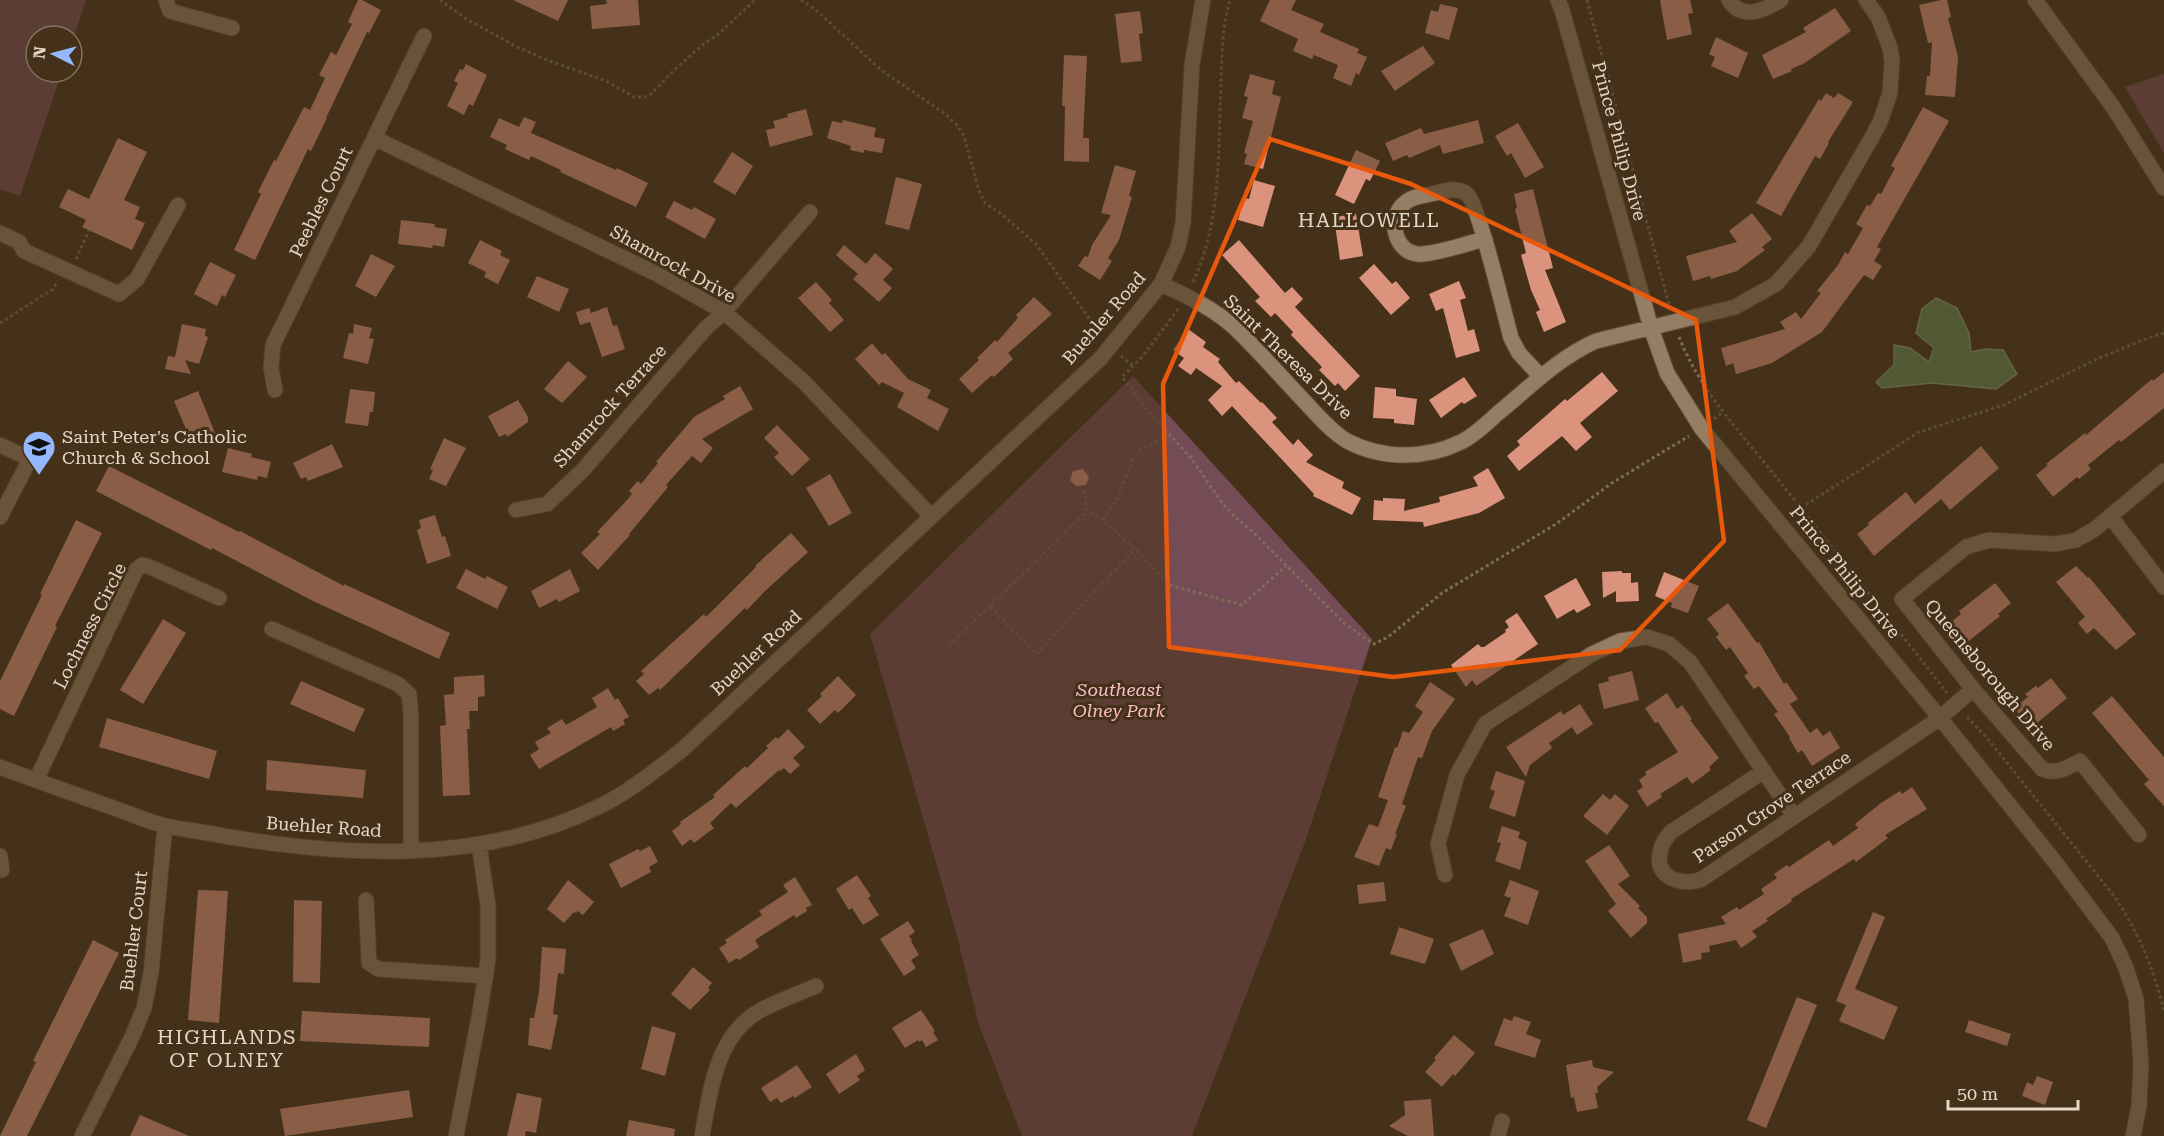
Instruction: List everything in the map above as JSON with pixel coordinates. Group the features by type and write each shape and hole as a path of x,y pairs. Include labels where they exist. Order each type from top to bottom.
{"street":[{"path":"166,0 170,11 232,28"},
{"name":"Buehler Road","path":"0,767 165,826 284,846 344,851 411,851 508,839 568,820 600,806 657,769 683,748 1100,359 1161,284 1179,247 1183,224 1192,64 1203,0"},
{"name":"Prince Philip Drive","path":"1558,0 1651,328 1667,373 1702,429 1940,718 2055,862 2112,938 2126,968 2136,999 2141,1064 2139,1106 2133,1136"},
{"path":"1729,0 1739,9 1753,12 1767,9 1781,0"},
{"name":"Saint Theresa Drive","path":"1161,284 1210,308 1235,328 1324,422 1347,440 1376,452 1404,456 1445,449 1480,429 1557,363 1578,349 1596,342 1735,307 1776,284 1809,246 1871,139 1880,122 1890,93 1892,61 1890,48 1881,24 1866,0"},
{"path":"2035,0 2113,107 2164,188"},
{"name":"Peebles Court","path":"275,390 271,368 273,345 424,36"},
{"name":"Shamrock Drive","path":"374,138 657,274 724,312 805,383 932,516"},
{"path":"1485,239 1421,255 1407,250 1399,243 1394,221 1399,209 1407,200 1449,190 1459,190 1468,194 1473,202 1485,239 1511,338 1519,352 1541,377"},
{"path":"0,233 19,242 24,251 119,294 137,279 178,205"},
{"name":"Shamrock Terrace","path":"516,510 547,504 576,476 705,329 724,312 810,212"},
{"path":"0,445 30,459 0,517"},
{"name":"Queensborough Drive","path":"2139,835 2080,760 2061,771 2050,773 2042,769 1974,689 1902,598 1966,547 1989,540 2055,544 2076,540 2110,516 2164,471"},
{"path":"2110,516 2164,587"},
{"name":"Lochness Circle","path":"36,780 136,570 142,565 150,567 219,598"},
{"path":"272,629 398,684 409,694 411,851"},
{"path":"1446,875 1438,844 1457,775 1485,724 1592,654 1620,641 1647,637 1669,644 1690,662 1794,816"},
{"name":"Parson Grove Terrace","path":"1764,771 1671,832 1659,854 1659,863 1663,872 1676,881 1694,882 1702,879 1940,718 1974,689"},
{"name":"Buehler Court","path":"82,1136 132,1037 144,1008 152,973 165,826"},
{"path":"456,1136 488,960 488,906 479,844"},
{"path":"366,900 369,963 378,969 486,976"},
{"path":"702,1136 712,1080 725,1047 740,1028 759,1011 816,986"}],"path":[{"path":"440,0 465,18 515,46 606,81 634,97 645,97 755,0"},
{"path":"801,0 816,10 881,70 944,113 958,126 964,136 979,191 985,203 1036,244 1110,347 1133,366 1122,377 1148,411 1191,458 1222,503 1345,624 1374,644 1388,637 1442,593 1556,524 1612,483 1702,429 1723,412"},
{"path":"1587,0 1674,323 1680,340 1701,380 1723,412 1867,588 1955,704 1987,738 2115,897 2132,924 2148,957 2164,1011"},
{"path":"1801,508 1919,432 2004,405 2099,357 2164,333"},
{"path":"1103,520 1117,499 1134,457 1143,447 1156,442 1168,432"},
{"path":"949,646 1084,514 1086,508 1084,489"},
{"path":"1086,508 1135,549 1170,585 1242,605 1286,566"},
{"path":"990,607 1036,654 1135,549"}],"highlighted area":[{"path":"1270,139 1411,184 1696,320 1724,541 1620,650 1393,677 1169,647 1163,384"}],"green space":[{"path":"0,0 86,0 78,24 24,24 24,84 58,84 20,196 0,189"},
{"path":"2164,74 2164,153 2125,87"},
{"name":"Southeast Olney Park","path":"1133,376 1372,639 1306,839 1192,1136 1022,1136 979,1025 956,932 870,634"}],"shaded area":[{"path":"1936,298 1957,308 1969,333 1971,352 1985,349 2003,350 2017,374 1996,389 1932,383 1882,388 1876,382 1894,365 1894,345 1910,348 1929,362 1934,348 1916,333 1922,309"}],"building":[{"path":"358,0 381,10 369,33 367,32 311,151 308,149 255,260 234,250 261,194 258,192 274,160 276,161 304,107 310,110 325,78 319,75 331,52 336,55 352,24 348,22"},
{"path":"513,0 568,0 558,21"},
{"path":"606,0 638,0 640,25 592,29 590,6 607,4"},
{"path":"1270,0 1296,0 1291,10 1324,24 1320,32 1359,49 1357,53 1367,57 1359,75 1356,73 1351,86 1333,78 1338,65 1314,55 1312,59 1293,51 1298,39 1260,21"},
{"path":"1660,0 1690,0 1693,13 1688,14 1692,34 1667,40"},
{"path":"1947,0 1951,17 1948,18 1958,57 1955,97 1925,95 1927,76 1930,76 1932,42 1928,43 1919,5"},
{"path":"1440,4 1458,8 1449,40 1425,33 1431,10 1438,12"},
{"path":"1835,8 1851,31 1803,64 1791,69 1792,71 1773,79 1762,55 1806,32 1803,28"},
{"path":"1140,11 1143,33 1139,34 1142,61 1121,63 1115,14"},
{"path":"1716,37 1748,53 1738,78 1711,66 1715,57 1709,54"},
{"path":"1423,46 1435,63 1395,91 1381,71"},
{"path":"1064,55 1087,56 1083,138 1089,138 1089,162 1064,161 1065,106 1062,106"},
{"path":"466,64 487,75 473,106 469,104 464,115 447,106 458,83 454,81 460,69 463,70"},
{"path":"1250,74 1275,81 1272,94 1281,97 1263,169 1244,164 1247,154 1244,153 1253,121 1242,118 1248,97 1244,96"},
{"path":"1826,93 1834,98 1838,93 1853,102 1820,159 1815,156 1781,216 1756,203 1819,99 1821,101"},
{"path":"1923,107 1949,121 1877,247 1881,249 1874,261 1882,266 1873,280 1864,275 1822,332 1772,363 1736,374 1733,363 1726,366 1721,348 1785,329 1780,322 1796,312 1801,319 1821,293 1817,291 1838,265 1845,252 1848,254 1863,228 1856,224 1867,205 1870,206 1878,193 1881,194 1895,168 1891,166"},
{"path":"806,109 813,135 770,147 766,130 775,128 773,121"},
{"path":"524,117 536,122 531,133 648,183 636,207 531,156 529,160 505,149 507,145 490,137 499,118 519,127"},
{"path":"843,120 876,128 874,137 885,139 882,153 850,150 851,146 827,138 832,121 842,123"},
{"path":"1478,120 1484,143 1443,154 1440,145 1409,158 1407,155 1393,161 1385,143 1421,128 1424,134"},
{"path":"1518,123 1544,167 1525,178 1511,153 1507,156 1495,136"},
{"path":"118,138 147,152 124,200 140,207 135,219 145,223 132,250 82,227 86,220 59,207 68,189 89,199"},
{"path":"1356,150 1380,161 1370,181 1366,179 1354,204 1335,195"},
{"path":"732,152 753,166 735,195 713,182"},
{"path":"1115,165 1136,171 1129,196 1132,197 1119,240 1108,258 1112,261 1100,280 1078,266 1085,256 1088,257 1092,245 1111,215 1101,213"},
{"path":"896,177 922,184 909,230 885,224"},
{"path":"1254,180 1275,186 1263,227 1238,220 1244,198 1249,199"},
{"path":"1533,189 1553,268 1545,270 1566,322 1544,332 1536,312 1540,310 1531,290 1521,255 1526,253 1515,209 1517,208 1514,194"},
{"path":"674,201 692,210 694,207 716,219 705,239 665,217"},
{"path":"1752,213 1772,239 1762,247 1765,250 1737,271 1711,279 1710,276 1693,281 1686,256 1737,242 1729,231"},
{"path":"1356,214 1363,256 1340,260 1334,217"},
{"path":"401,220 435,224 434,227 447,229 444,247 398,244"},
{"path":"480,240 502,251 500,255 510,260 498,284 484,277 486,272 468,263"},
{"path":"1239,240 1285,293 1292,287 1303,299 1295,307 1360,376 1345,391 1338,383 1335,386 1319,370 1322,367 1291,335 1293,332 1275,313 1271,317 1255,301 1260,297 1222,255"},
{"path":"844,245 866,264 875,253 893,269 883,280 892,288 879,302 853,279 858,274 836,255"},
{"path":"371,254 395,266 376,297 355,286"},
{"path":"210,262 236,275 225,297 222,295 217,306 194,294"},
{"path":"1374,264 1392,284 1396,281 1410,298 1391,315 1359,278"},
{"path":"537,276 569,289 559,312 527,297"},
{"path":"1459,281 1466,298 1460,300 1468,331 1474,329 1480,351 1456,358 1443,308 1436,311 1429,294"},
{"path":"816,282 832,300 829,303 844,320 830,332 798,298"},
{"path":"1034,297 1052,314 1008,353 1013,359 972,393 959,379 979,360 977,358 995,340 997,342 1018,318 1016,315"},
{"path":"607,307 613,326 617,325 625,349 602,357 590,322 580,325 576,312 589,308 591,313"},
{"path":"182,324 206,329 205,336 208,337 199,364 185,360 191,374 165,369 168,356 175,357"},
{"path":"354,324 372,328 369,338 374,339 368,364 343,358 349,333 353,334"},
{"path":"1188,329 1206,342 1203,347 1220,359 1218,362 1236,383 1239,381 1277,418 1272,422 1293,445 1298,439 1313,455 1306,462 1344,482 1342,488 1361,498 1352,515 1313,496 1314,494 1232,406 1222,416 1208,400 1222,386 1196,368 1191,375 1178,366 1184,358 1173,350"},
{"path":"872,343 882,355 885,353 908,379 931,390 927,398 949,409 938,431 897,407 904,393 882,382 879,385 855,359"},
{"path":"568,361 587,377 562,403 544,389"},
{"path":"1602,372 1618,391 1580,423 1592,437 1576,451 1562,436 1519,471 1507,456 1520,445 1517,441 1565,399 1567,401"},
{"path":"2164,372 2164,408 2121,442 2119,440 2088,465 2091,469 2079,479 2077,477 2053,497 2036,475 2048,465 2046,464 2085,433 2086,435 2152,379 2153,381"},
{"path":"1464,377 1477,396 1464,404 1462,402 1441,418 1429,400"},
{"path":"740,386 753,409 702,439 713,448 701,463 692,456 666,485 668,487 630,535 598,570 581,553 600,534 597,532 628,499 632,494 629,491 638,481 641,484 658,463 656,462 694,417 725,399 723,396"},
{"path":"1375,387 1396,389 1396,396 1417,399 1414,425 1394,423 1394,419 1373,418"},
{"path":"350,389 375,392 373,412 370,412 368,426 345,423"},
{"path":"198,391 215,433 199,439 196,431 188,434 174,401"},
{"path":"518,400 528,417 528,422 507,437 506,434 499,437 488,416"},
{"path":"777,425 810,459 792,476 774,457 779,453 764,438"},
{"path":"444,438 466,448 446,486 429,479 433,470 430,469"},
{"path":"332,444 343,467 308,481 306,477 301,479 293,463"},
{"path":"1981,446 1999,468 1950,510 1941,499 1874,556 1857,534 1906,492 1915,504"},
{"path":"228,448 271,462 267,478 258,476 257,480 222,472"},
{"path":"109,466 344,586 344,584 450,633 439,659 313,601 96,491"},
{"path":"1488,468 1505,498 1479,513 1424,527 1423,522 1373,520 1374,500 1405,499 1404,511 1440,502 1439,497 1478,486 1473,477"},
{"path":"1083,469 1089,477 1086,485 1076,486 1070,480 1073,471"},
{"path":"830,474 852,513 829,526 806,488"},
{"path":"435,515 451,556 427,564 417,530 421,528 419,520"},
{"path":"76,520 102,533 55,626 57,627 14,716 0,709 0,681"},
{"path":"791,533 808,552 747,610 745,608 660,690 658,688 649,695 636,681 644,674 641,671 704,614 706,617 755,566"},
{"path":"2076,566 2089,577 2136,634 2116,650 2094,628 2087,634 2078,623 2085,617 2056,582"},
{"path":"466,569 485,579 487,576 508,587 497,609 456,588"},
{"path":"570,569 580,591 559,602 557,599 539,608 531,591"},
{"path":"1622,571 1622,573 1631,573 1631,583 1638,582 1639,601 1616,602 1616,591 1603,598 1602,572"},
{"path":"1664,572 1699,586 1688,613 1671,607 1672,603 1655,596"},
{"path":"1576,578 1591,605 1577,613 1574,609 1557,619 1544,596"},
{"path":"1995,583 2011,603 1998,614 2000,616 1965,644 1949,624 1961,614 1959,611"},
{"path":"1728,603 1757,643 1759,642 1784,684 1786,682 1798,699 1790,704 1810,733 1817,728 1823,736 1830,731 1840,748 1812,766 1802,750 1798,753 1774,714 1778,712 1759,686 1754,689 1744,676 1748,673 1730,647 1726,650 1716,637 1719,634 1707,619"},
{"path":"1517,613 1538,644 1476,686 1472,680 1466,687 1451,665 1478,644 1484,647 1506,632 1505,630 1509,627 1505,621"},
{"path":"163,619 186,633 143,704 120,690"},
{"path":"1632,671 1639,700 1604,709 1598,684 1609,681 1608,677"},
{"path":"484,675 485,696 478,697 478,711 469,711 470,729 467,729 470,795 443,796 440,726 446,725 444,695 454,694 454,677"},
{"path":"838,676 856,695 838,713 835,710 820,724 807,710"},
{"path":"2051,678 2067,698 2031,728 2014,708 2028,697 2025,694"},
{"path":"301,681 365,709 354,732 290,704"},
{"path":"1430,682 1455,699 1432,731 1422,758 1418,757 1402,804 1406,806 1395,834 1397,834 1391,850 1386,848 1379,866 1354,857 1369,824 1378,827 1388,800 1378,797 1395,747 1397,748 1403,731 1409,733 1423,712 1415,706"},
{"path":"608,688 615,700 618,698 629,717 623,720 625,724 613,731 611,727 539,769 530,755 539,749 535,742 551,733 547,728 562,719 566,725 597,707 592,698"},
{"path":"1667,693 1677,709 1682,705 1692,719 1690,720 1719,758 1709,767 1711,770 1692,784 1687,777 1660,794 1662,797 1647,807 1637,791 1643,787 1639,780 1646,775 1645,772 1678,752 1658,722 1655,723 1645,708"},
{"path":"2112,696 2164,757 2164,806 2144,784 2149,780 2092,713"},
{"path":"1580,704 1593,724 1577,735 1572,727 1549,743 1552,748 1530,765 1526,777 1506,747 1561,711 1563,715"},
{"path":"107,718 217,751 209,779 99,747"},
{"path":"788,729 805,747 793,758 800,765 790,774 784,768 779,770 736,808 731,803 710,823 714,828 694,843 691,839 682,846 672,831 681,824 680,822 715,797 713,795 745,766 747,768 768,748 766,746"},
{"path":"267,760 366,770 363,798 266,790"},
{"path":"1496,771 1525,781 1515,817 1489,808 1495,791 1490,789"},
{"path":"1912,787 1927,809 1885,835 1888,838 1856,862 1854,859 1791,899 1792,901 1766,919 1768,921 1752,931 1757,937 1741,948 1736,940 1709,946 1710,952 1701,953 1702,959 1683,963 1678,934 1726,924 1721,917 1737,907 1739,910 1764,894 1761,889 1777,878 1774,874 1787,865 1789,867 1829,840 1833,846 1858,828 1855,824 1881,803 1900,791 1902,794"},
{"path":"1603,794 1610,800 1615,794 1629,806 1607,835 1583,816"},
{"path":"1502,826 1520,832 1518,838 1527,842 1520,870 1495,861 1501,843 1497,842"},
{"path":"1609,845 1630,876 1618,884 1640,906 1638,908 1647,917 1647,923 1631,938 1608,911 1616,904 1585,861"},
{"path":"650,846 658,862 649,867 651,872 621,888 609,864 638,849 640,851"},
{"path":"857,875 871,896 868,898 879,915 863,925 852,908 849,910 836,889"},
{"path":"795,877 812,905 796,918 794,915 755,940 759,947 739,960 737,958 729,963 719,948 727,943 725,940 762,915 759,911 788,892 783,885"},
{"path":"568,880 594,902 583,915 578,911 574,912 564,923 547,909"},
{"path":"1510,880 1539,891 1528,925 1504,916 1511,898 1504,896"},
{"path":"1384,882 1386,901 1359,904 1357,885"},
{"path":"198,890 228,891 219,1023 188,1020"},
{"path":"294,900 322,901 320,983 293,982"},
{"path":"1873,912 1885,917 1855,989 1898,1007 1884,1040 1839,1021 1846,1005 1836,1001"},
{"path":"908,921 915,932 909,936 919,955 911,960 916,968 904,976 880,939"},
{"path":"1399,927 1434,939 1425,964 1390,954"},
{"path":"1483,929 1494,954 1461,971 1449,944"},
{"path":"93,940 119,953 27,1136 0,1136 36,1062 33,1061"},
{"path":"542,947 566,949 564,974 558,973 553,1014 558,1015 551,1050 528,1045 530,1018 534,1018 539,992"},
{"path":"693,967 712,983 708,988 710,990 690,1010 671,994"},
{"path":"1797,997 1817,1005 1766,1128 1747,1120"},
{"path":"921,1010 935,1031 933,1032 938,1040 926,1047 922,1040 919,1042 918,1040 905,1048 892,1028"},
{"path":"302,1011 430,1018 429,1047 300,1041"},
{"path":"1514,1016 1531,1022 1526,1034 1541,1040 1535,1058 1494,1045 1504,1018 1512,1021"},
{"path":"1969,1020 2011,1034 2007,1046 1965,1032"},
{"path":"652,1026 676,1033 665,1076 641,1069"},
{"path":"1454,1035 1475,1053 1442,1087 1425,1072"},
{"path":"856,1054 865,1070 857,1076 860,1080 839,1094 826,1074"},
{"path":"1592,1060 1593,1067 1614,1072 1597,1087 1598,1093 1595,1093 1598,1108 1577,1112 1574,1097 1571,1098 1566,1065"},
{"path":"797,1065 812,1087 795,1098 793,1096 781,1103 777,1098 770,1102 761,1088"},
{"path":"2037,1076 2053,1082 2045,1105 2022,1096 2027,1082 2033,1085"},
{"path":"409,1090 413,1117 285,1136 280,1109"},
{"path":"517,1093 542,1098 536,1133 526,1131 525,1136 507,1136"},
{"path":"1431,1099 1434,1136 1408,1136 1389,1126 1405,1115 1404,1101"},
{"path":"140,1115 189,1136 130,1136"},
{"path":"629,1120 675,1129 674,1136 626,1136"}],"place":[{"name":"Saint Peter's Catholic Church & School","path":"39,476"}],"district":[{"name":"HALLOWELL","path":"1369,220"},
{"name":"HIGHLANDS OF OLNEY","path":"227,1048"}]}
